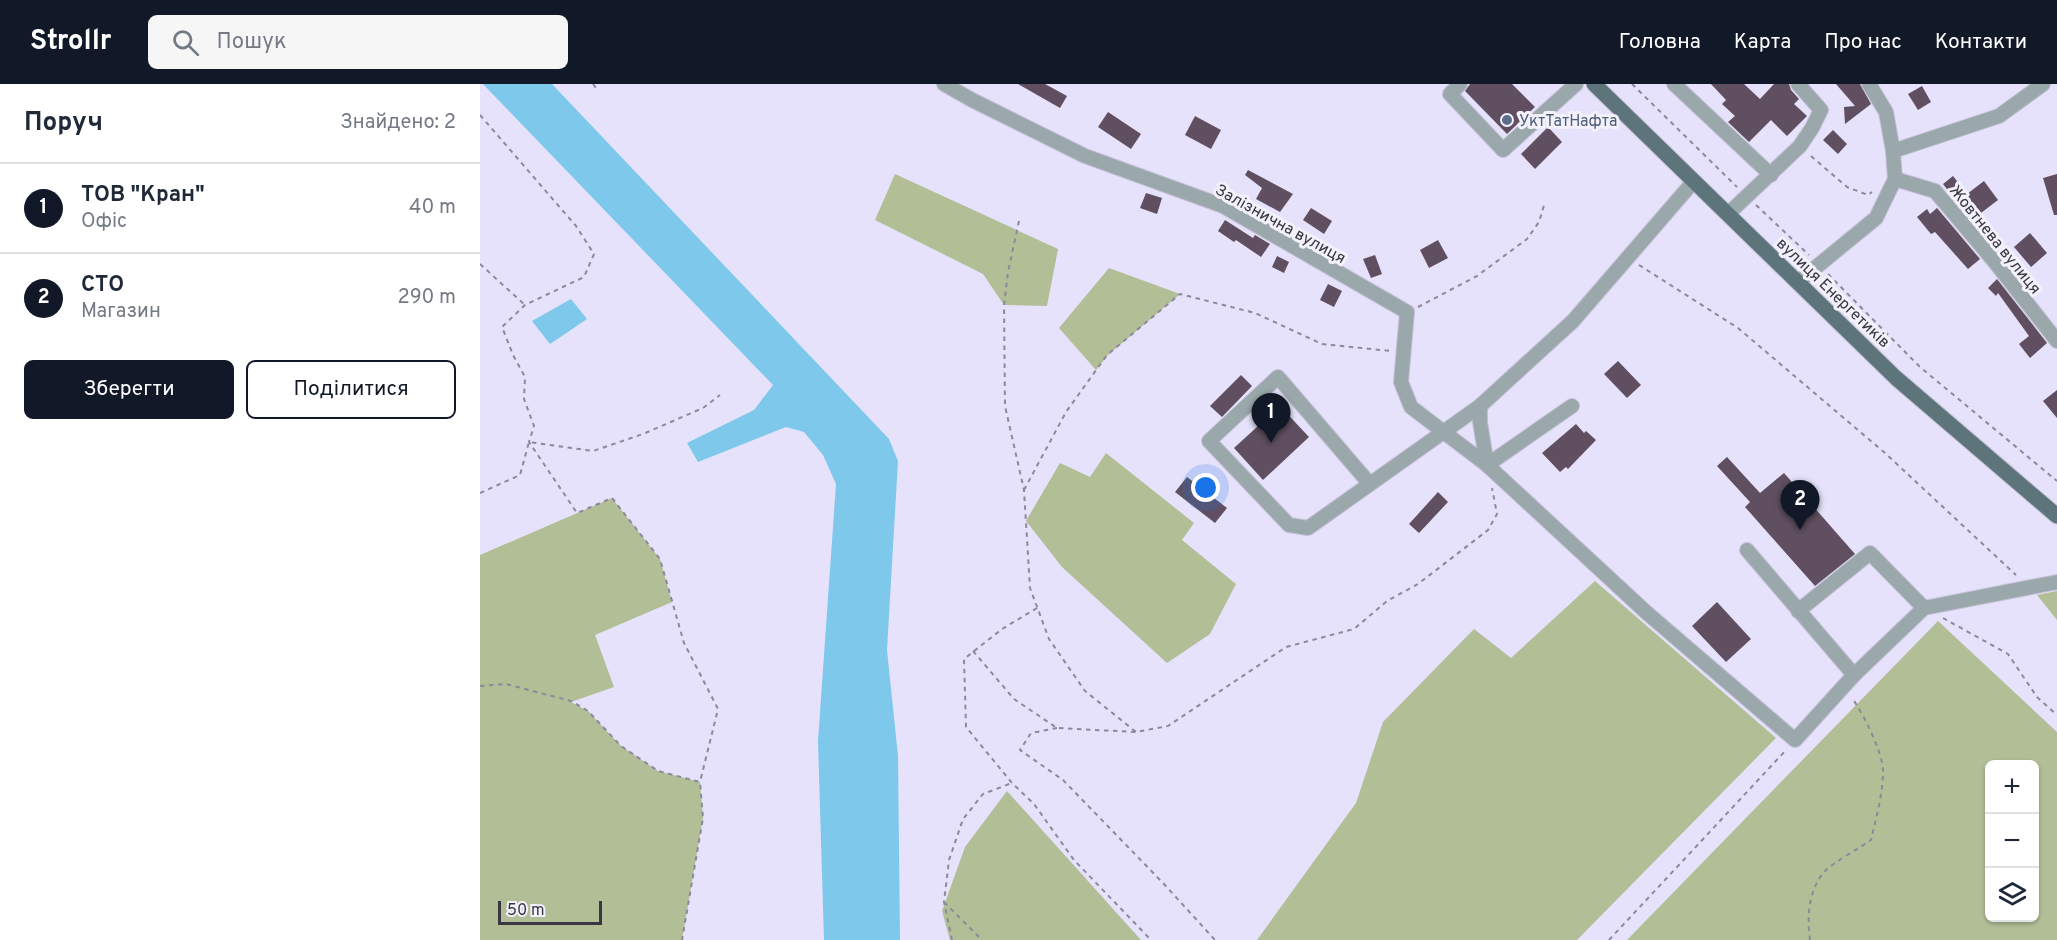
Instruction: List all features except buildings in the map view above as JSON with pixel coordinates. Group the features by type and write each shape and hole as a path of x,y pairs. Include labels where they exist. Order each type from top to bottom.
{"main road":[{"name":"вулиця Енергетиків","path":"1594,84 1896,378 2057,516"}],"street":[{"name":"Залізнична вулиця","path":"944,84 1086,156 1223,206 1407,312"},
{"path":"1460,84 1450,94 1503,150 1576,84"},
{"path":"1674,84 1771,175"},
{"path":"1729,213 1800,146 1812,128 1821,110 1797,84"},
{"path":"1798,282 1876,218 1895,179 1886,112 1869,84"},
{"path":"1893,151 1999,116 2043,84"},
{"name":"Жовтнева вулиця","path":"1895,179 1935,191 2057,341"},
{"path":"1369,483 1278,377 1209,441 1289,525 1308,528 1480,406 1573,321 1694,181"},
{"path":"1407,312 1401,382 1411,407 1439,435 1487,465 1647,613 1795,740 1854,675 1924,608 2057,582"},
{"path":"1480,406 1480,422 1487,465"},
{"path":"1487,465 1572,406"},
{"path":"1746,550 1854,675"},
{"path":"1797,611 1870,553 1924,608"}],"path":[{"path":"593,84 597,89"},
{"path":"1632,84 1920,367 2057,481"},
{"path":"480,115 576,226 594,254 584,277 525,305 502,327 525,377 524,399 534,426 519,475 480,493"},
{"path":"1800,146 1847,187 1868,195 1895,179"},
{"path":"1407,312 1477,276 1527,239 1539,222 1545,202"},
{"path":"1019,221 1004,304 1005,406 1024,490 1030,588 1049,639 1085,691 1136,732"},
{"path":"1629,258 1738,328 1885,453 2030,589"},
{"path":"480,264 525,305"},
{"path":"1024,490 1066,412 1107,355 1180,294 1255,313 1322,344 1403,352"},
{"path":"529,442 593,451 643,434 703,408 720,395"},
{"path":"529,442 577,513 612,498 660,559 684,643 718,709 700,782 703,818 682,940"},
{"path":"1215,940 1063,780 1020,750 1031,733 1057,728 1136,732 1168,726 1286,647 1354,629 1387,601 1418,584 1488,530 1497,514 1487,465"},
{"path":"1037,608 1002,629 964,659 966,727 1012,783 1034,804 1074,860 1151,940"},
{"path":"1924,608 2007,654 2037,697 2057,715"},
{"path":"973,651 1014,699 1057,728"},
{"path":"480,686 506,684 571,701 588,711 621,746 658,771 700,782"},
{"path":"1810,940 1809,900 1824,872 1871,840 1883,769 1862,711 1844,688"},
{"path":"1609,940 1795,740"},
{"path":"952,940 944,902 949,860 963,819 983,794 1012,783"},
{"path":"944,902 982,940"}],"green space":[{"path":"895,174 1058,249 1047,306 1004,305 983,274 875,220"},
{"path":"1109,268 1180,294 1108,355 1096,370 1059,328"},
{"path":"1106,453 1194,523 1182,540 1236,584 1210,634 1167,663 1062,567 1026,521 1060,463 1090,477"},
{"path":"612,498 660,559 672,602 595,635 614,687 571,702 588,711 621,746 658,771 700,782 703,818 682,940 480,940 480,555"},
{"path":"1595,581 1776,738 1577,940 1257,940 1356,803 1383,722 1474,629 1511,658"},
{"path":"2057,591 2057,620 2037,595"},
{"path":"1938,621 2057,732 2057,940 1627,940"},
{"path":"1007,791 1141,940 950,940 942,911 965,847"}],"water":[{"path":"483,84 552,84 889,439 898,461 887,650 898,756 900,940 824,940 818,741 836,484 823,455 804,432 786,427 698,462 687,443 754,410 773,385"},
{"path":"571,299 587,319 550,344 532,321"}],"place":[{"name":"УктТатНафта","path":"1507,120"},
{"name":"ТОВ \"Кран\"","path":"1271,443"},
{"name":"СТО","path":"1800,530"}]}
